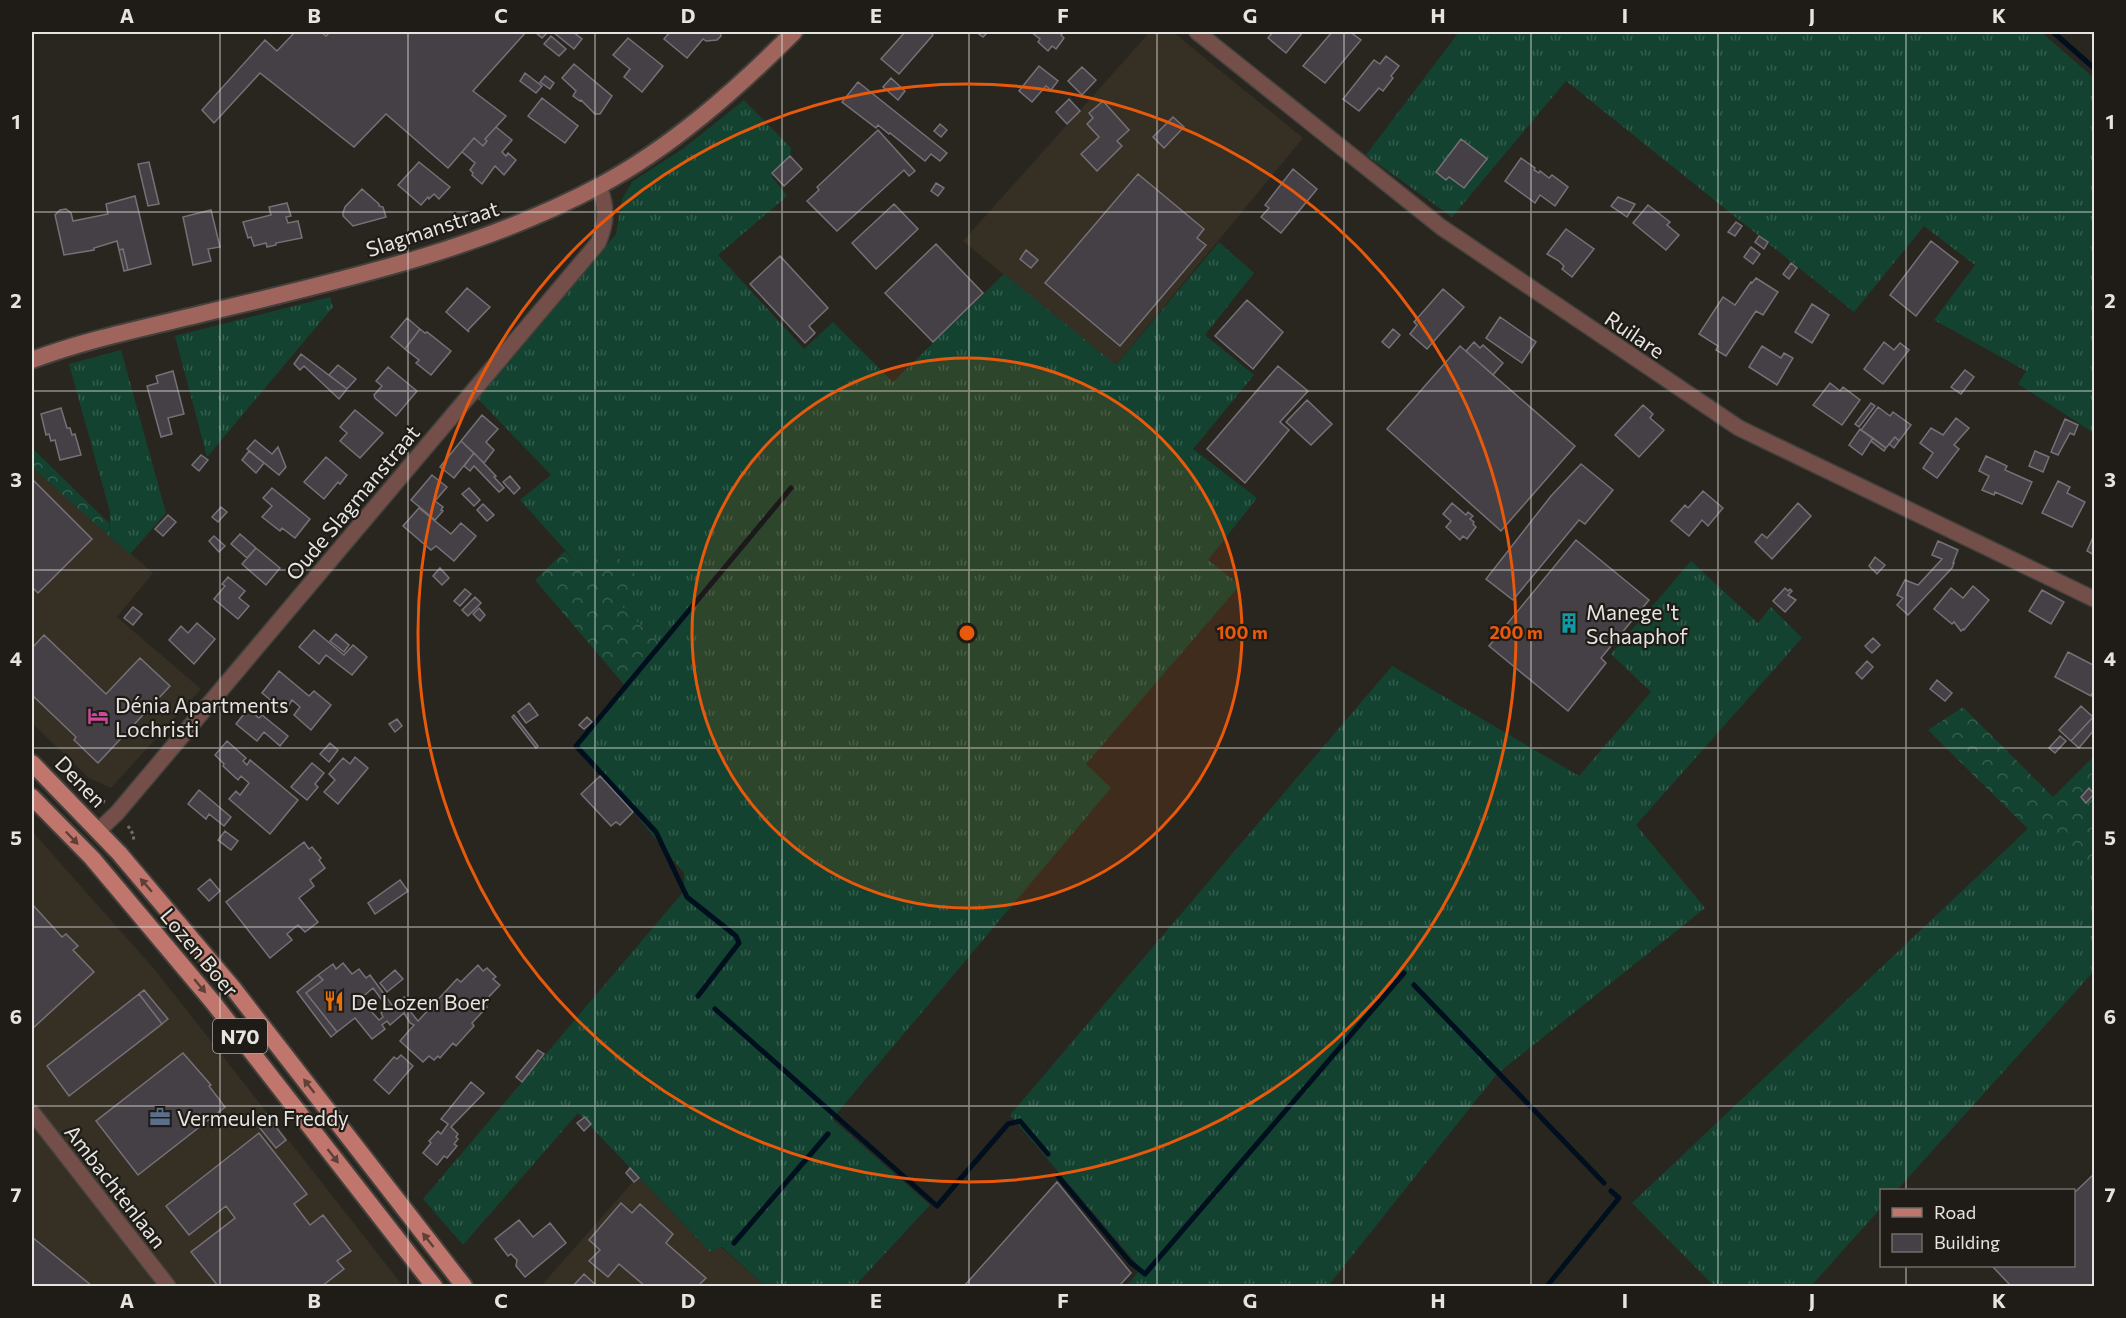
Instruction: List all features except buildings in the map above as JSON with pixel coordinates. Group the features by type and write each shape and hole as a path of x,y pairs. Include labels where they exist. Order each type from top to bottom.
{"main road":[{"name":"Slagmanstraat","path":"32,360 86,342 416,259 494,233 599,186 642,160 740,84 794,32"},
{"name":"Denen","path":"32,763 98,831"},
{"name":"Lozen Boer","path":"32,797 93,858 212,1001 434,1287"},
{"name":"Lozen Boer","path":"98,831 233,988 464,1287"}],"street":[{"name":"Ruilare","path":"1197,32 1441,227 1738,428 2094,599"},
{"name":"Oude Slagmanstraat","path":"98,831 117,813 598,243 606,218 605,203 599,186"},
{"name":"Ambachtenlaan","path":"32,1112 168,1287"}],"shaded area":[{"path":"1150,32 1173,32 1303,138 1115,366 963,241"},
{"path":"32,467 153,573 117,617 201,689 111,788 89,778 32,723"},
{"path":"32,831 156,971 403,1286 32,1286"},
{"path":"638,1176 710,1252 721,1247 765,1286 541,1286"}],"green space":[{"path":"1459,32 2041,32 2094,78 2094,433 2018,384 2026,371 1934,320 1975,265 1924,226 1854,312 1566,81 1452,217 1366,155"},
{"path":"744,100 791,148 790,161 772,177 787,196 718,255 804,349 833,322 893,382 1004,274 1116,365 1219,242 1254,273 1205,335 1254,375 1193,449 1257,498 1208,560 1240,585 1086,764 1111,788 832,1119 930,1205 855,1286 765,1286 722,1247 710,1252 578,1113 463,1245 423,1199 684,891 684,873 578,745 661,645 616,601 641,579 608,548 584,571 520,500 551,475 478,399 616,234 622,199 632,182 684,148"},
{"path":"330,297 333,307 207,457 175,336"},
{"path":"121,350 166,513 130,554 110,537 110,512 69,364"},
{"path":"32,448 109,523 110,537 32,467"},
{"path":"608,548 641,579 617,602 661,645 626,687 535,580 565,551 584,571"},
{"path":"1691,561 1758,623 1771,607 1802,638 1636,825 1705,908 1497,1074 1328,1286 1126,1286 1141,1269 1010,1115 1392,666 1579,776 1651,692 1611,654"},
{"path":"1963,707 2053,797 2094,756 2094,869 2036,822 2028,829 1928,730"},
{"path":"2036,821 2094,869 2094,971 1898,1189 1880,1189 1880,1209 1811,1286 1714,1286 1632,1203"}],"waterway":[{"path":"2053,32 2094,68"},
{"path":"698,996 739,943 736,936 687,897 656,832 576,746 791,488"},
{"path":"1057,1175 1130,1262 1145,1274 1404,973"},
{"path":"1414,985 1604,1183"},
{"path":"715,1009 937,1206 1008,1124 1020,1121 1048,1154"},
{"path":"734,1243 828,1134"},
{"path":"1547,1286 1619,1198 1611,1191"}],"place":[{"name":"Manege 't Schaaphof","path":"1569,623"},
{"name":"Dénia Apartments Lochristi","path":"98,716"},
{"name":"De Lozen Boer","path":"334,1001"},
{"name":"Vermeulen Freddy","path":"160,1117"}]}
